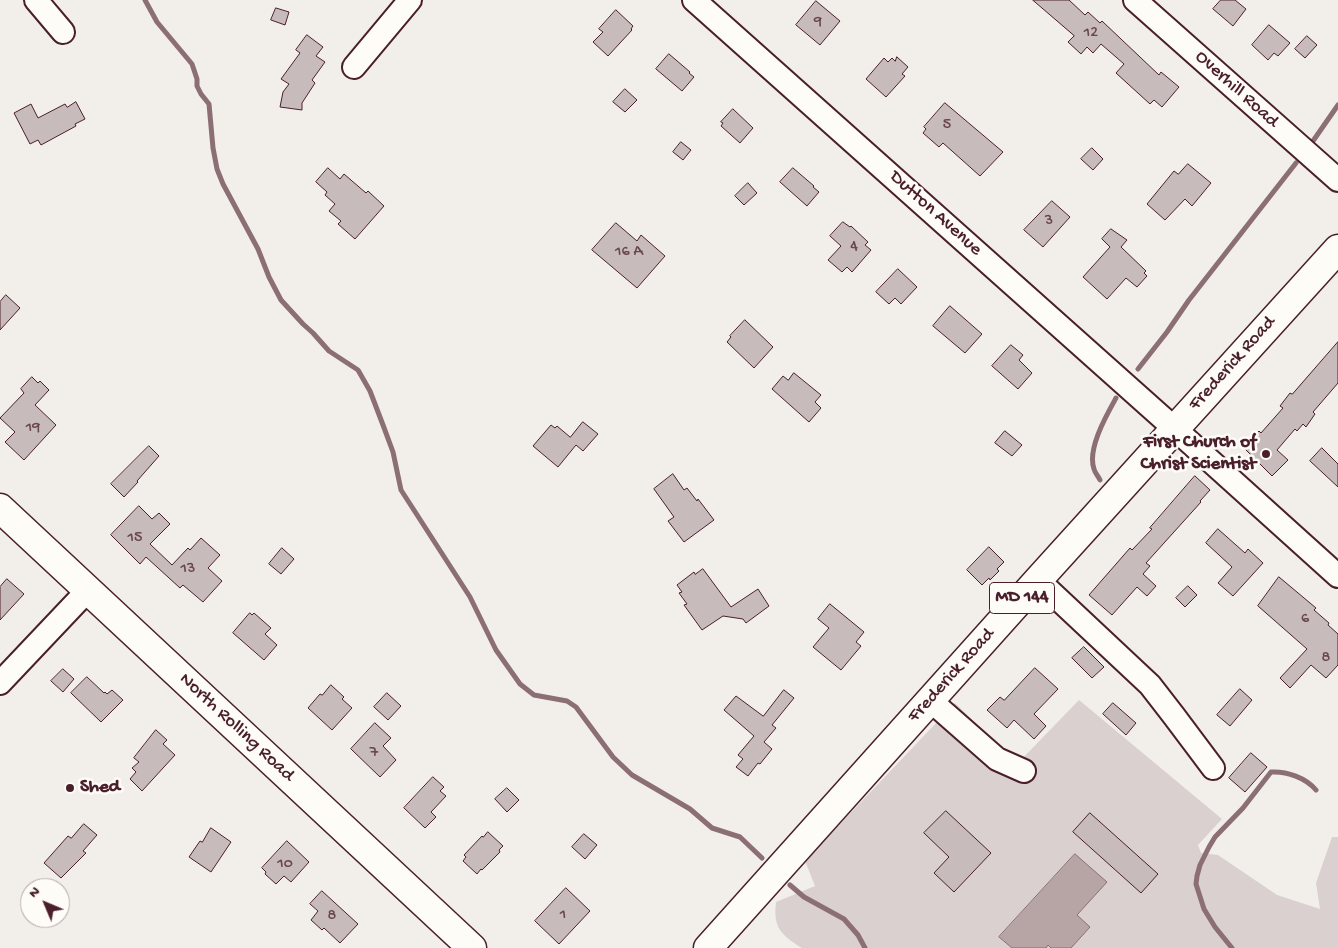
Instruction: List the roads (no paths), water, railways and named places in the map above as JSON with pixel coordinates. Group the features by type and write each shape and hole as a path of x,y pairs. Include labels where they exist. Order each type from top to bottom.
{"main road":[{"name":"Frederick Road","path":"708,948 1338,249"},
{"name":"North Rolling Road","path":"0,508 472,948"}],"street":[{"path":"36,0 63,32"},
{"path":"354,67 410,0"},
{"name":"Dutton Avenue","path":"694,0 1338,576"},
{"name":"Overhill Road","path":"1135,0 1338,180"},
{"path":"1038,580 1150,685 1212,768"},
{"path":"0,683 88,590"},
{"path":"931,701 997,759 1024,771"}],"waterway":[{"path":"145,0 157,22 192,64 197,79 197,86 209,104 217,169 223,184 258,249 281,300 329,351 358,370 370,391 393,452 401,490 470,597 496,650 520,684 534,695 567,701 576,707 613,757 632,775 690,809 712,828 740,837 762,858"},
{"path":"1313,141 1338,105"},
{"path":"1138,369 1189,300 1296,163"},
{"path":"1100,480 1094,469 1093,452 1095,442 1116,398"},
{"path":"1232,948 1215,927 1204,909 1196,884 1200,865 1209,847 1215,837 1243,808 1271,772 1296,776 1316,790"},
{"path":"790,885 804,897 844,919 858,935 865,948"}],"place":[{"name":"First Church of Christ Scientist","path":"1266,454"},
{"name":"Shed","path":"70,788"}]}
